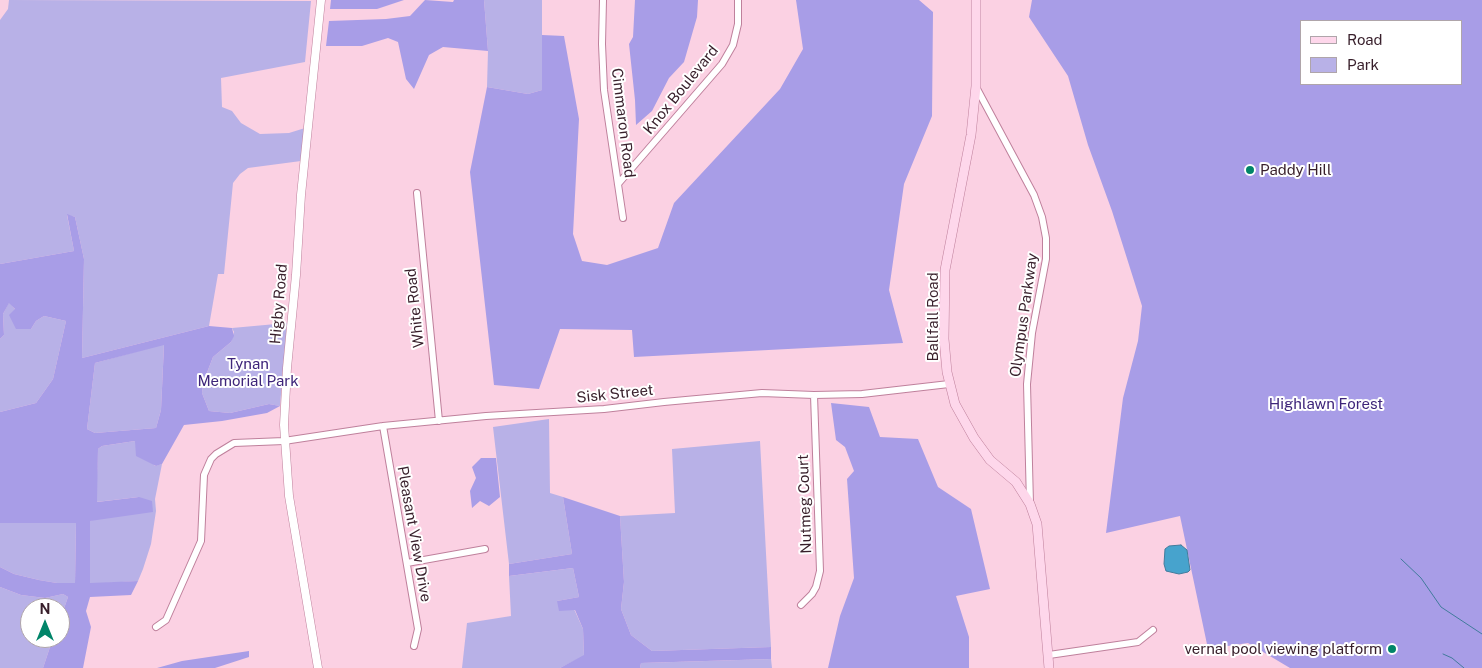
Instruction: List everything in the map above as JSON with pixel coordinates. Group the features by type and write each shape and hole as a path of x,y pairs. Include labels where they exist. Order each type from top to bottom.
{"main road":[{"name":"Ballfall Road","path":"976,0 976,86 971,136 945,270 944,339 949,384 955,404 974,438 990,460 1016,482 1030,504 1037,524 1049,668"}],"street":[{"name":"Higby Road","path":"318,668 286,478 284,440 286,386 301,195 321,0"},
{"name":"Cimmaron Road","path":"603,0 604,90 623,218"},
{"name":"Knox Boulevard","path":"618,184 722,64 733,45 738,24 738,0"},
{"name":"Olympus Parkway","path":"976,86 1034,195 1042,217 1046,238 1046,259 1032,333 1028,376 1030,504"},
{"name":"White Road","path":"416,193 439,421"},
{"name":"Sisk Street","path":"156,627 166,620 201,542 204,475 211,459 222,449 234,443 284,440 383,426 519,414 604,409 647,403 762,393 814,396 881,393 949,384"},
{"name":"Nutmeg Court","path":"801,605 812,594 820,572 814,396"},
{"name":"Pleasant View Drive","path":"383,426 418,629 414,646"},
{"path":"407,563 485,550"},
{"path":"1049,655 1138,642 1153,630"}],"green space":[{"path":"9,0 311,1 305,62 221,78 222,107 232,111 241,123 260,134 289,133 305,128 301,161 248,168 233,183 224,274 218,274 209,326 82,358 84,259 75,217 67,215 74,251 0,264 0,20 8,9"},
{"path":"331,0 404,0 377,9 330,9"},
{"path":"425,0 453,2 454,0 484,0 488,51 443,47 429,55 414,89 406,79 398,42 388,38 362,46 326,46 329,21 386,19 410,16"},
{"path":"484,0 542,0 542,90 528,94 487,87 488,51"},
{"path":"635,0 698,0 697,17 684,62 669,78 652,111 636,125 629,44 633,37"},
{"path":"796,0 919,0 933,12 932,116 904,184 889,290 903,343 634,357 632,330 560,329 539,389 494,385 470,172 487,87 528,94 542,90 542,35 564,36 579,119 573,234 582,261 607,265 658,248 674,203 780,89 803,49"},
{"name":"Highlawn Forest","path":"1032,0 1482,0 1482,668 1290,668 1248,643 1208,649 1180,516 1106,533 1123,398 1138,341 1142,306 1112,211 1088,145 1068,76 1029,17"},
{"path":"67,214 75,217 84,259 82,358 209,326 232,328 234,336 231,342 213,357 203,383 202,393 209,411 230,413 269,404 280,406 267,413 184,425 162,464 156,466 136,456 135,441 102,446 98,449 97,502 139,497 152,501 153,512 90,521 90,583 138,581 131,595 90,597 86,611 91,627 83,668 43,668 50,648 70,648 70,598 63,594 45,598 21,595 0,587 0,567 14,574 39,580 75,583 76,523 0,523 0,412 36,403 53,379 66,321 44,316 36,321 31,329 16,329 9,315 15,309 9,303 3,314 4,335 0,339 0,264 74,251","holes":["164,345 161,410 156,428 95,433 87,429 95,363"]},
{"path":"9,302 31,329 36,321 44,316 66,321 53,379 36,403 0,412 0,339 4,335 3,314"},
{"name":"Tynan Memorial Park","path":"287,323 280,406 269,404 230,413 209,411 202,393 203,383 213,357 231,342 234,332 232,328"},
{"path":"164,344 161,410 156,428 95,433 87,429 95,363"},
{"path":"831,403 869,407 880,437 918,439 938,487 971,509 990,589 956,596 969,637 969,668 828,668 840,616 854,578 847,479 854,471 845,447 836,440"},
{"path":"549,419 550,493 563,497 572,554 509,564 493,427"},
{"path":"135,441 155,466 162,464 155,499 156,511 151,544 138,581 90,584 90,521 139,497 96,502 98,449 102,446"},
{"path":"760,441 771,647 652,651 631,635 621,609 624,582 620,516 675,513 672,449"},
{"path":"481,458 496,458 500,497 489,506 480,501 472,508 470,491 476,478 472,467"},
{"path":"563,497 620,516 624,582 621,609 631,635 652,651 771,647 771,659 641,663 640,668 560,668 584,655 583,629 575,610 559,611 557,601 579,597 573,568 509,576 509,564 572,554"},
{"path":"76,522 75,583 39,580 14,574 0,567 0,523"},
{"path":"573,568 579,597 557,601 574,609 583,629 584,656 560,668 462,668 467,623 511,616 509,576"},
{"path":"0,587 21,595 45,598 20,598 20,648 50,648 43,668 0,668"},
{"path":"63,594 68,598 45,598"},
{"path":"249,651 249,657 215,668 157,668 182,661"},
{"path":"771,659 772,668 640,668 641,663"}],"water":[{"path":"1181,545 1187,550 1190,570 1179,574 1166,571 1164,564 1165,549 1169,546"}],"waterway":[{"path":"1401,559 1421,578 1441,607 1482,634"},
{"path":"1443,654 1452,658 1464,668"}],"place":[{"name":"Paddy Hill","path":"1250,170"},
{"name":"vernal pool viewing platform","path":"1392,649"}]}
